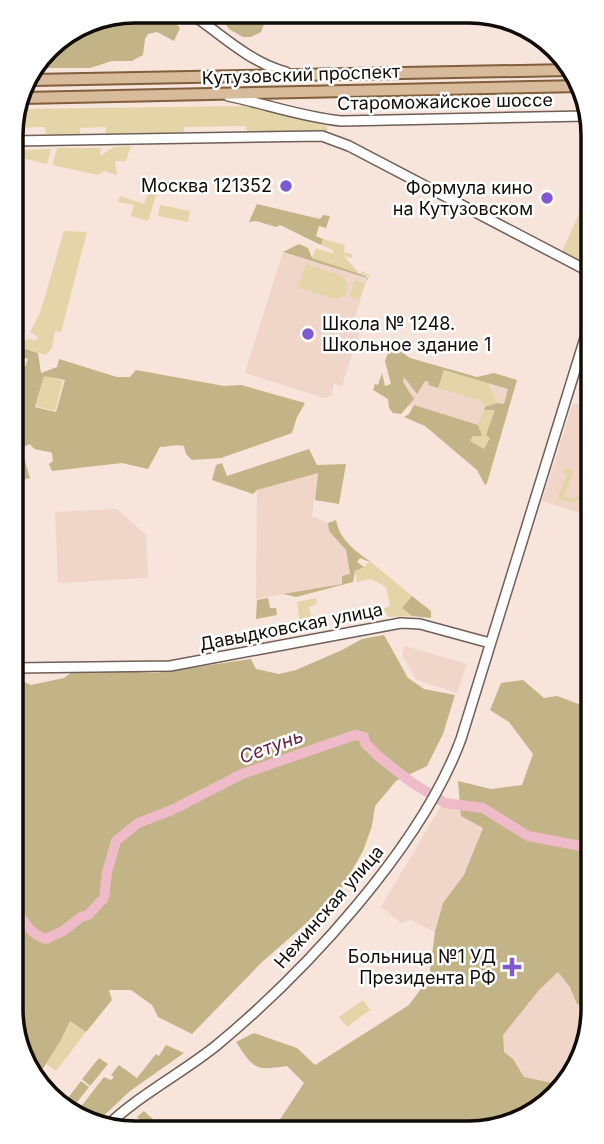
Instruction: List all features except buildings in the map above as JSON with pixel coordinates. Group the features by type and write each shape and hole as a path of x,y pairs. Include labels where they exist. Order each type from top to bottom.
{"main road":[{"name":"Кутузовский проспект","path":"38,80 560,69"},
{"name":"Кутузовский проспект","path":"29,98 570,86"}],"street":[{"path":"205,23 250,56 277,70 294,75"},
{"name":"Староможайское шоссе","path":"222,95 341,121 579,116"},
{"path":"23,141 321,136 349,146 581,267"},
{"path":"490,643 581,351"},
{"name":"Давыдковская улица","path":"23,668 170,666 390,623 420,624 490,643"},
{"name":"Нежинская улица","path":"115,1119 139,1097 218,1044 283,984 358,903 426,810 442,781 461,739 490,643"}],"shaded area":[{"path":"134,23 175,23 180,28 174,41 157,32 148,34 143,55 132,61 112,61 90,68 45,68 61,50 99,29"},
{"path":"225,23 264,23 261,32 251,37 243,37 229,29"},
{"path":"244,106 327,126 327,133 247,132 246,126 184,127 184,132 106,134 106,127 80,128 80,135 46,135 45,127 23,128 27,109"},
{"path":"131,146 126,161 115,161 117,175 104,171 98,175 52,165 57,148 101,148 100,156 114,147"},
{"path":"51,149 47,164 23,158 24,150"},
{"path":"149,191 157,193 148,221 131,216 134,205 118,202 120,196 144,204"},
{"path":"257,204 320,219 323,215 330,216 326,228 319,226 316,236 323,239 321,245 280,225 276,227 256,221 249,222"},
{"path":"160,205 190,211 188,222 158,216"},
{"path":"581,207 581,263 562,252"},
{"path":"64,231 87,232 61,332 55,331 52,348 46,355 23,348 23,341 29,338 35,341 38,337 30,332 40,313"},
{"path":"323,239 345,245 344,252 352,254 352,258 344,256 359,273 312,258 316,248 333,254 333,250 321,245"},
{"path":"299,244 308,248 312,258 366,276 368,279 366,281 367,278 283,252"},
{"name":"Школа № 1248. Школьное здание 1","path":"283,252 367,278 354,321 362,324 342,386 334,384 331,396 324,398 245,373"},
{"path":"306,264 343,276 348,285 346,294 336,299 298,288"},
{"path":"355,280 365,283 359,300 349,297"},
{"path":"23,348 38,353 41,373 57,367 59,359 117,377 130,377 136,370 224,386 241,385 305,403 292,433 221,458 192,460 186,454 184,446 178,445 160,447 148,469 122,463 52,471 49,464 53,461 52,453 37,450 30,444 23,447 23,366 28,359 23,357","holes":["44,376 65,380 56,412 35,407"]},
{"path":"389,350 396,350 398,353 400,351 410,358 477,377 494,373 517,380 485,485 477,470 425,426 404,417 414,405 478,425 482,436 473,436 470,441 484,449 490,438 486,435 495,410 484,410 485,407 504,404 508,389 444,370 438,388 425,381 417,394 404,377 403,382 414,399 401,414 393,413 388,399 373,390 382,373 385,386 391,384 385,361"},
{"path":"409,359 509,389 488,456 427,411 396,402"},
{"path":"444,370 488,383 497,403 485,407 482,401 438,388"},
{"path":"44,375 63,381 55,411 36,406"},
{"path":"573,403 581,406 581,513 542,501"},
{"path":"496,409 487,435 490,437 484,449 470,441 473,436 481,436 478,425 484,410"},
{"path":"309,449 317,465 346,464 339,504 315,500 318,473 257,490 253,494 212,480 216,465 222,463 227,476"},
{"path":"23,455 30,478 23,480"},
{"path":"564,469 574,470 564,496 575,499 577,496 581,498 581,501 576,500 575,503 559,499 567,475 563,473"},
{"path":"318,472 312,516 328,523 329,531 346,549 351,582 256,599 257,490"},
{"path":"117,509 146,535 148,578 58,583 55,512"},
{"path":"336,520 345,540 372,563 360,558 357,562 364,567 355,571 353,582 296,597 283,594 342,584 342,576 350,574 346,550 329,531 328,523"},
{"path":"367,563 372,563 412,596 402,608 412,616 388,617 383,609 390,606 386,587 371,579 357,582 355,571"},
{"path":"412,596 431,611 431,618 412,616 402,608"},
{"path":"268,598 270,608 276,608 277,615 256,619 257,600"},
{"path":"316,598 317,604 309,607 313,625 300,624 297,602"},
{"path":"384,635 408,678 424,689 455,695 443,734 427,766 396,781 375,806 372,826 363,851 343,886 310,920 262,962 192,1034 158,1017 152,1005 131,990 109,990 112,1000 86,1032 70,1021 41,1071 29,1045 23,1010 23,682 31,685 64,678 72,672 104,670 155,673 251,659 256,669 279,674 296,670 362,639"},
{"path":"404,646 467,664 457,693 417,680 402,655"},
{"name":"Больница №1 УД Президента РФ","path":"523,680 544,698 557,696 581,705 581,1005 577,1004 570,987 558,972 539,990 503,1035 504,1052 513,1059 524,1077 552,1084 519,1110 491,1119 279,1121 304,1083 287,1066 256,1066 236,1042 254,1033 297,1048 315,1065 409,1005 429,978 435,932 443,903 464,875 483,828 461,816 458,781 491,789 522,785 533,754 509,722 490,710 501,683"},
{"name":"Больница №1 УД Президента РФ","path":"441,806 458,810 470,809 581,850 581,1017 573,1052 558,1078 543,1094 519,1110 491,1119 296,1121 321,1086 409,1005 429,978 435,932 411,920 401,923 381,907"},
{"path":"363,1000 370,1010 347,1027 339,1017"},
{"path":"70,1021 86,1032 56,1071 46,1064"},
{"path":"166,1045 184,1053 130,1091 103,1116 81,1107 104,1077 111,1080 114,1077 111,1075 119,1065 137,1078 156,1054 159,1056"},
{"path":"99,1058 108,1064 90,1086 82,1079"},
{"path":"81,1081 89,1087 76,1104 67,1099"},
{"path":"144,1111 155,1121 142,1121 137,1117"}],"waterway":[{"name":"Сетунь","path":"23,920 28,928 46,939 88,915 104,898 107,872 116,841 138,823 172,810 242,774 355,735 364,737 365,743 378,756 411,782 445,803 483,808 528,836 581,846"}],"place":[{"name":"Москва 121352","path":"286,186"},
{"name":"Формула кино на Кутузовском","path":"547,198"},
{"name":"Школа № 1248. Школьное здание 1","path":"308,334"},
{"name":"Больница №1 УД Президента РФ","path":"512,967"}]}
